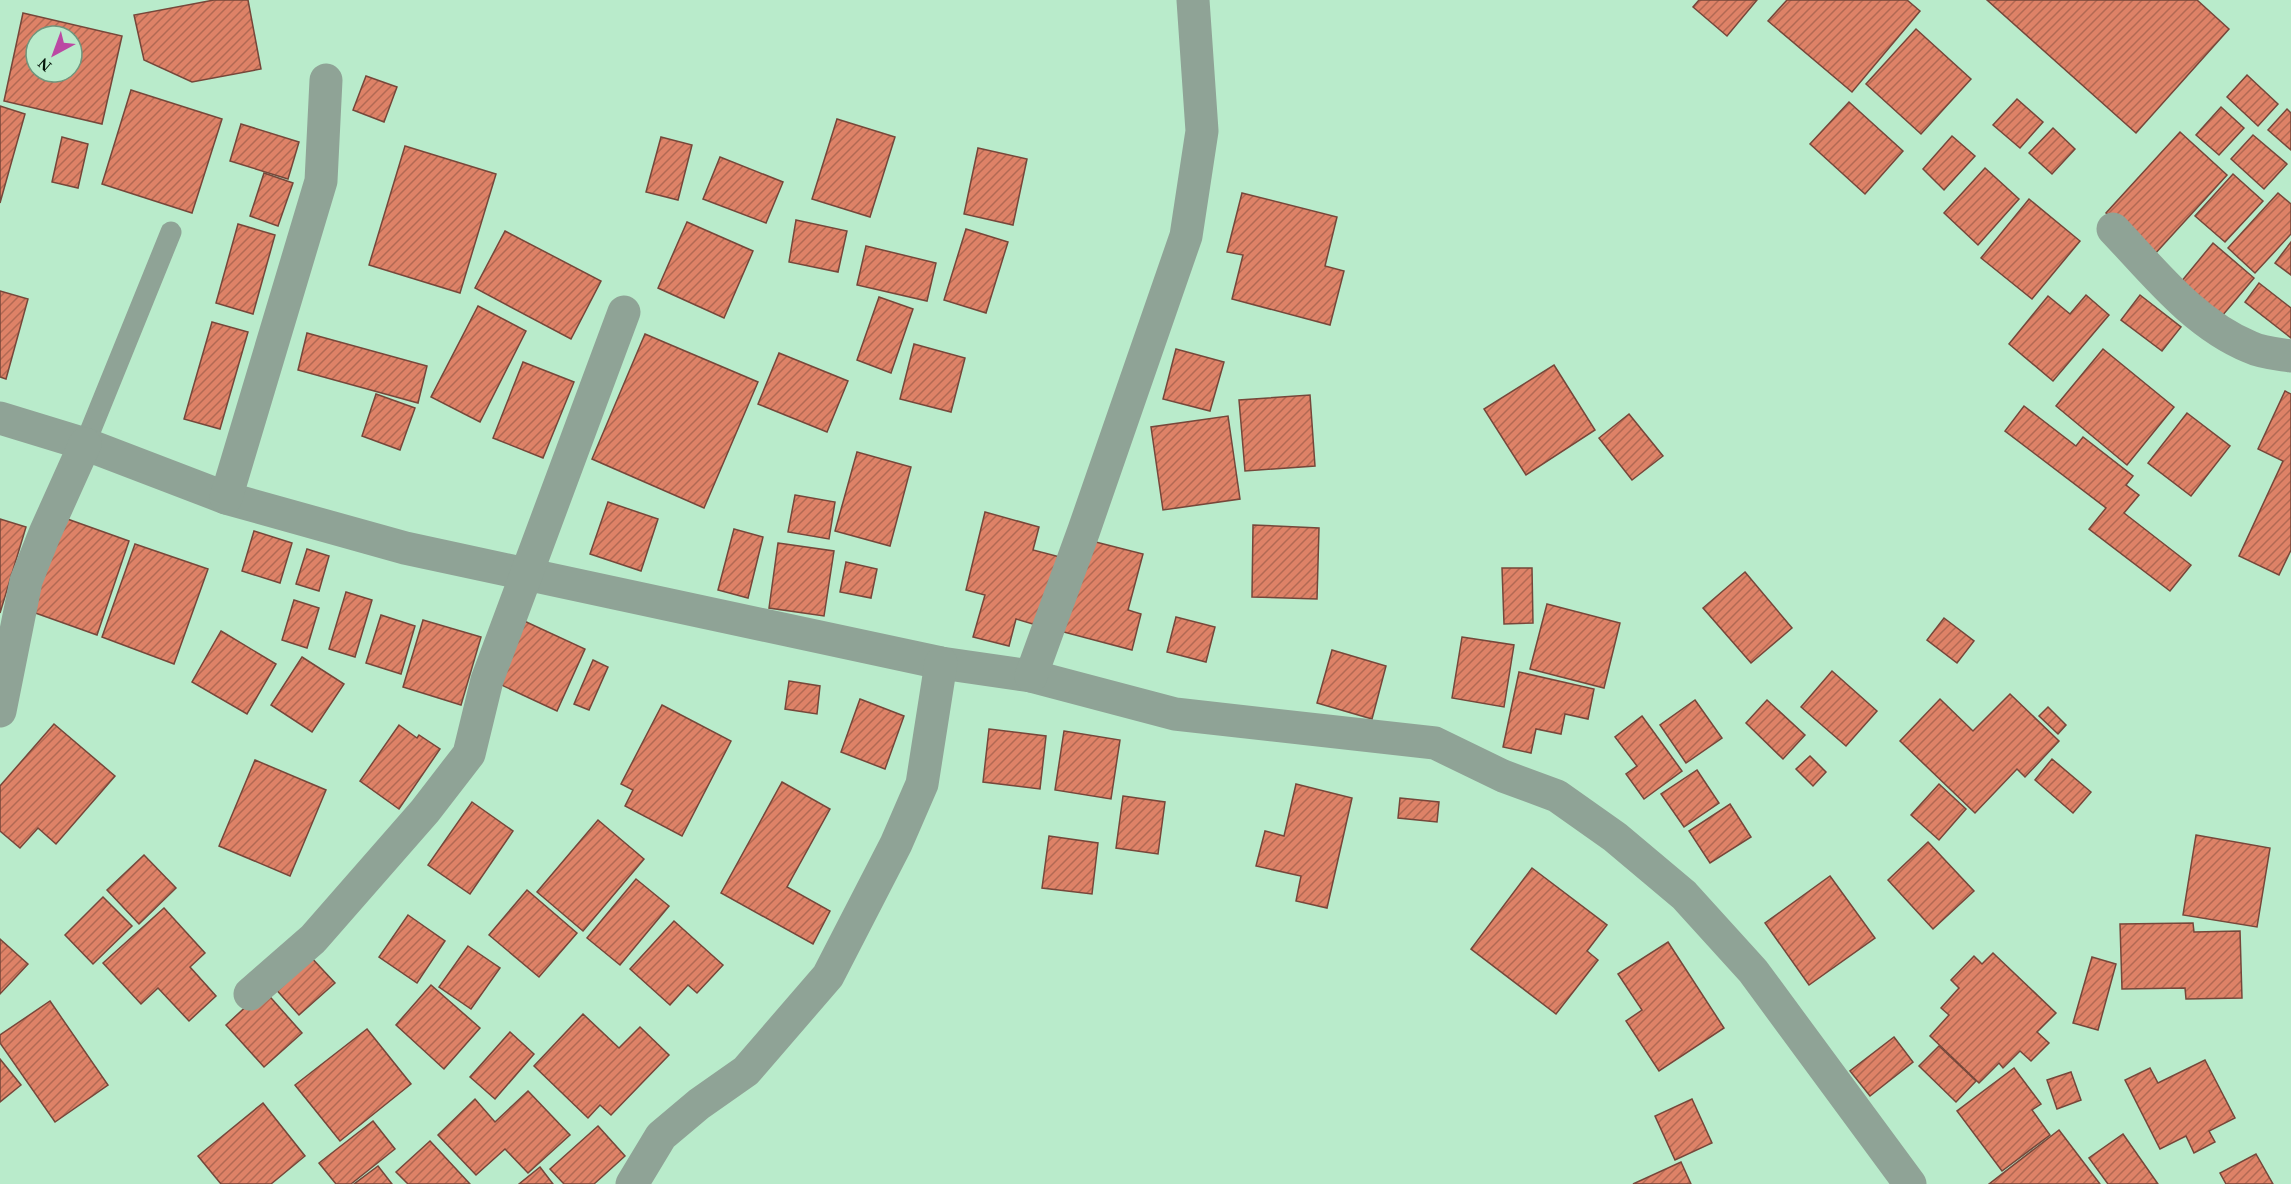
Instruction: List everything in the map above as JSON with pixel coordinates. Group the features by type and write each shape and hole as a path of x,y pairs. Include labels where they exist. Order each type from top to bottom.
{"street":[{"path":"1031,676 1186,236 1202,131 1193,0"},
{"path":"226,498 321,181 326,80"},
{"path":"2113,229 2172,291 2217,331 2252,348 2291,356"},
{"path":"250,994 313,939 425,811 469,754 487,680 624,312"},
{"path":"0,418 85,444 226,498 405,548 941,663 1031,676 1175,714 1435,742 1503,776 1557,796 1615,837 1684,895 1753,971 1910,1184"},
{"path":"0,711 26,582 45,532 85,444"},
{"path":"632,1184 661,1136 699,1104 746,1071 828,976 896,844 922,784 941,663"}],"lane":[{"path":"85,444 171,232"}],"building":[{"path":"214,0 248,0 261,69 192,82 144,60 134,15"},
{"path":"1699,0 1757,0 1727,36 1693,7"},
{"path":"1787,0 1907,0 1920,11 1852,92 1768,21"},
{"path":"1987,0 2197,0 2229,29 2136,133"},
{"path":"23,13 70,24 24,24 24,84 84,84 84,27 122,36 102,124 4,101"},
{"path":"1916,29 1971,79 1921,134 1866,84"},
{"path":"2247,75 2278,104 2258,126 2227,97"},
{"path":"366,76 397,87 384,122 353,110"},
{"path":"131,90 222,119 192,213 102,184"},
{"path":"2017,99 2043,122 2020,148 1993,125"},
{"path":"1849,102 1903,151 1865,194 1810,144"},
{"path":"0,106 25,114 0,203"},
{"path":"2221,107 2244,128 2219,155 2196,135"},
{"path":"2287,109 2291,113 2291,150 2268,130"},
{"path":"837,119 895,137 870,217 812,199"},
{"path":"241,124 299,142 288,179 230,161"},
{"path":"2053,128 2075,149 2052,174 2029,153"},
{"path":"2180,132 2227,175 2153,256 2106,213"},
{"path":"2253,135 2287,164 2264,189 2231,159"},
{"path":"1952,136 1975,156 1944,190 1923,169"},
{"path":"62,137 88,144 78,188 52,182"},
{"path":"661,137 692,145 678,200 646,192"},
{"path":"405,146 496,174 460,293 369,265"},
{"path":"978,148 1027,159 1013,225 964,214"},
{"path":"720,157 783,182 766,223 703,199"},
{"path":"1985,168 2019,199 1978,245 1944,213"},
{"path":"264,173 293,183 278,226 250,216"},
{"path":"2233,174 2263,201 2225,242 2195,216"},
{"path":"1242,193 1337,217 1325,266 1344,271 1330,325 1232,299 1243,255 1227,252"},
{"path":"2278,193 2291,204 2291,234 2255,273 2228,248"},
{"path":"2029,199 2080,241 2032,299 1981,258"},
{"path":"796,220 847,231 838,272 789,262"},
{"path":"687,222 753,251 724,318 658,288"},
{"path":"238,224 275,235 253,314 216,303"},
{"path":"966,229 1008,242 986,313 944,300"},
{"path":"505,231 601,281 571,339 475,288"},
{"path":"2291,242 2291,275 2275,263"},
{"path":"2213,243 2254,278 2222,316 2181,282"},
{"path":"866,246 936,263 927,301 857,285"},
{"path":"2259,283 2291,308 2291,338 2245,302"},
{"path":"0,291 28,299 6,379 0,377"},
{"path":"2086,295 2109,315 2053,381 2009,344 2048,296 2070,314"},
{"path":"2140,295 2181,327 2162,351 2121,320"},
{"path":"879,297 913,309 891,373 857,360"},
{"path":"478,306 526,331 480,422 431,397"},
{"path":"212,322 248,332 220,429 184,419"},
{"path":"307,333 427,366 418,403 298,370"},
{"path":"645,334 758,382 704,508 592,459"},
{"path":"914,344 965,358 951,412 900,399"},
{"path":"1176,349 1224,362 1210,411 1163,399"},
{"path":"2103,349 2174,407 2127,465 2056,406"},
{"path":"779,353 848,381 827,432 758,404"},
{"path":"523,362 574,382 543,458 493,438"},
{"path":"1554,365 1595,430 1526,475 1484,409"},
{"path":"2285,391 2291,394 2291,550 2279,575 2239,556 2283,461 2258,449"},
{"path":"376,394 415,408 400,450 362,436"},
{"path":"1310,395 1315,466 1245,471 1239,400"},
{"path":"2024,406 2076,446 2083,437 2133,476 2126,485 2139,495 2124,513 2191,565 2170,591 2089,529 2106,508 2005,431"},
{"path":"2187,413 2230,446 2191,496 2148,463"},
{"path":"1629,414 1663,456 1632,480 1599,438"},
{"path":"1228,416 1240,499 1163,510 1151,427"},
{"path":"857,452 911,467 890,546 835,531"},
{"path":"795,495 835,502 829,539 788,532"},
{"path":"608,502 658,519 641,571 590,554"},
{"path":"985,512 1039,527 1033,550 1060,557 1043,627 1016,619 1009,646 973,637 985,595 966,590"},
{"path":"59,516 129,541 97,635 27,610"},
{"path":"0,519 26,527 0,613"},
{"path":"1253,525 1319,528 1317,599 1252,597"},
{"path":"734,529 763,537 748,598 718,590"},
{"path":"254,531 292,543 280,583 242,571"},
{"path":"1084,539 1143,554 1128,610 1141,614 1132,650 1060,631"},
{"path":"778,543 834,551 824,616 769,608"},
{"path":"135,544 208,569 174,664 102,637"},
{"path":"307,549 329,556 319,591 296,584"},
{"path":"846,562 877,569 871,598 840,592"},
{"path":"1502,568 1532,568 1533,623 1504,624"},
{"path":"1745,572 1792,628 1751,663 1703,608"},
{"path":"346,592 372,600 355,657 329,649"},
{"path":"294,600 319,608 307,648 282,640"},
{"path":"1547,604 1620,623 1604,688 1530,669"},
{"path":"381,615 415,626 401,674 366,663"},
{"path":"1176,617 1215,627 1206,662 1167,652"},
{"path":"1944,618 1974,641 1957,663 1927,640"},
{"path":"423,620 481,637 461,705 403,687"},
{"path":"522,620 585,649 557,711 495,682"},
{"path":"221,631 276,664 247,714 192,682"},
{"path":"1462,637 1514,645 1504,707 1452,698"},
{"path":"1332,650 1386,666 1372,719 1317,703"},
{"path":"302,657 344,684 312,732 271,705"},
{"path":"593,660 608,667 589,710 574,704"},
{"path":"1832,671 1877,711 1846,746 1801,707"},
{"path":"1519,672 1594,689 1588,719 1565,714 1561,734 1536,729 1531,753 1503,747"},
{"path":"789,681 820,686 817,714 785,709"},
{"path":"2010,694 2059,741 2025,777 2017,769 1975,813 1900,741 1940,699 1973,731"},
{"path":"860,699 904,716 885,769 841,752"},
{"path":"1695,700 1722,738 1686,763 1660,725"},
{"path":"1767,700 1805,735 1783,759 1746,723"},
{"path":"662,705 731,741 682,836 625,806 633,790 621,784"},
{"path":"2048,707 2066,725 2058,734 2039,716"},
{"path":"1642,716 1682,771 1644,799 1626,774 1637,766 1615,737"},
{"path":"54,724 115,776 56,844 38,828 20,848 0,831 0,786"},
{"path":"399,725 417,738 419,735 440,749 399,809 360,781"},
{"path":"989,729 1046,736 1040,789 983,782"},
{"path":"1064,731 1120,740 1111,799 1055,790"},
{"path":"1810,756 1826,772 1813,786 1796,769"},
{"path":"2052,759 2091,792 2073,813 2035,780"},
{"path":"255,760 326,790 290,876 219,846"},
{"path":"1697,770 1719,803 1684,827 1661,794"},
{"path":"782,782 830,809 787,887 830,911 813,944 721,893"},
{"path":"1296,784 1352,798 1327,908 1296,901 1301,876 1256,866 1265,831 1284,836"},
{"path":"1939,784 1966,809 1939,840 1911,815"},
{"path":"1123,796 1165,802 1158,854 1116,848"},
{"path":"1400,798 1439,802 1437,822 1398,818"},
{"path":"472,802 513,831 470,894 428,865"},
{"path":"1730,804 1751,837 1710,863 1689,831"},
{"path":"598,820 644,859 583,931 537,892"},
{"path":"2196,835 2270,848 2257,927 2183,915"},
{"path":"1049,836 1098,843 1092,894 1042,888"},
{"path":"1928,842 1974,891 1933,929 1888,880"},
{"path":"144,855 176,888 139,924 107,890"},
{"path":"1532,868 1607,925 1587,951 1598,960 1556,1014 1471,949"},
{"path":"1830,876 1875,938 1809,985 1765,923"},
{"path":"636,879 669,906 620,965 587,938"},
{"path":"527,890 577,933 539,977 489,935"},
{"path":"103,897 132,926 93,964 65,935"},
{"path":"164,908 205,953 190,967 216,996 189,1021 158,988 141,1004 103,963"},
{"path":"408,915 445,941 417,983 379,957"},
{"path":"674,921 723,965 697,993 688,985 670,1005 630,969"},
{"path":"2193,923 2194,932 2240,931 2242,998 2186,999 2185,988 2122,989 2120,924"},
{"path":"0,939 28,964 0,994"},
{"path":"1668,942 1724,1028 1659,1071 1626,1021 1642,1010 1618,974"},
{"path":"468,946 500,968 471,1009 439,987"},
{"path":"1993,953 2056,1013 2037,1032 2049,1043 2031,1061 2020,1051 2003,1068 1999,1063 1979,1083 1930,1036 1949,1015 1941,1008 1959,988 1951,980 1974,956 1982,964"},
{"path":"308,954 335,983 299,1015 273,986"},
{"path":"2092,957 2116,964 2098,1030 2073,1023"},
{"path":"431,985 480,1028 444,1069 396,1025"},
{"path":"264,990 302,1033 264,1067 226,1025"},
{"path":"50,1001 108,1085 55,1122 0,1043 0,1035"},
{"path":"583,1014 619,1048 640,1027 669,1055 611,1115 600,1105 588,1118 534,1066"},
{"path":"367,1029 411,1084 340,1141 295,1085"},
{"path":"510,1032 534,1054 495,1099 470,1077"},
{"path":"1894,1037 1913,1062 1870,1096 1850,1071"},
{"path":"1939,1046 1976,1081 1956,1102 1919,1066"},
{"path":"0,1059 21,1085 0,1102"},
{"path":"2205,1060 2235,1118 2209,1131 2215,1142 2194,1153 2186,1136 2160,1149 2125,1080 2150,1068 2158,1083"},
{"path":"2014,1068 2041,1104 2032,1110 2050,1135 2002,1171 1957,1111"},
{"path":"2071,1072 2081,1100 2057,1109 2047,1080"},
{"path":"528,1091 570,1135 528,1173 505,1149 476,1175 438,1135 475,1099 495,1122"},
{"path":"1692,1099 1712,1143 1675,1160 1655,1116"},
{"path":"263,1103 305,1156 271,1184 221,1184 198,1156"},
{"path":"373,1121 395,1149 351,1184 336,1184 319,1163"},
{"path":"598,1126 625,1156 594,1184 564,1184 550,1169"},
{"path":"2059,1130 2100,1184 1989,1184"},
{"path":"2123,1134 2158,1184 2108,1184 2089,1158"},
{"path":"430,1141 470,1184 408,1184 396,1172"},
{"path":"2256,1154 2273,1184 2226,1184 2220,1173"},
{"path":"1681,1162 1691,1184 1633,1184"},
{"path":"378,1166 392,1184 354,1184"},
{"path":"540,1167 553,1184 519,1184"}]}
